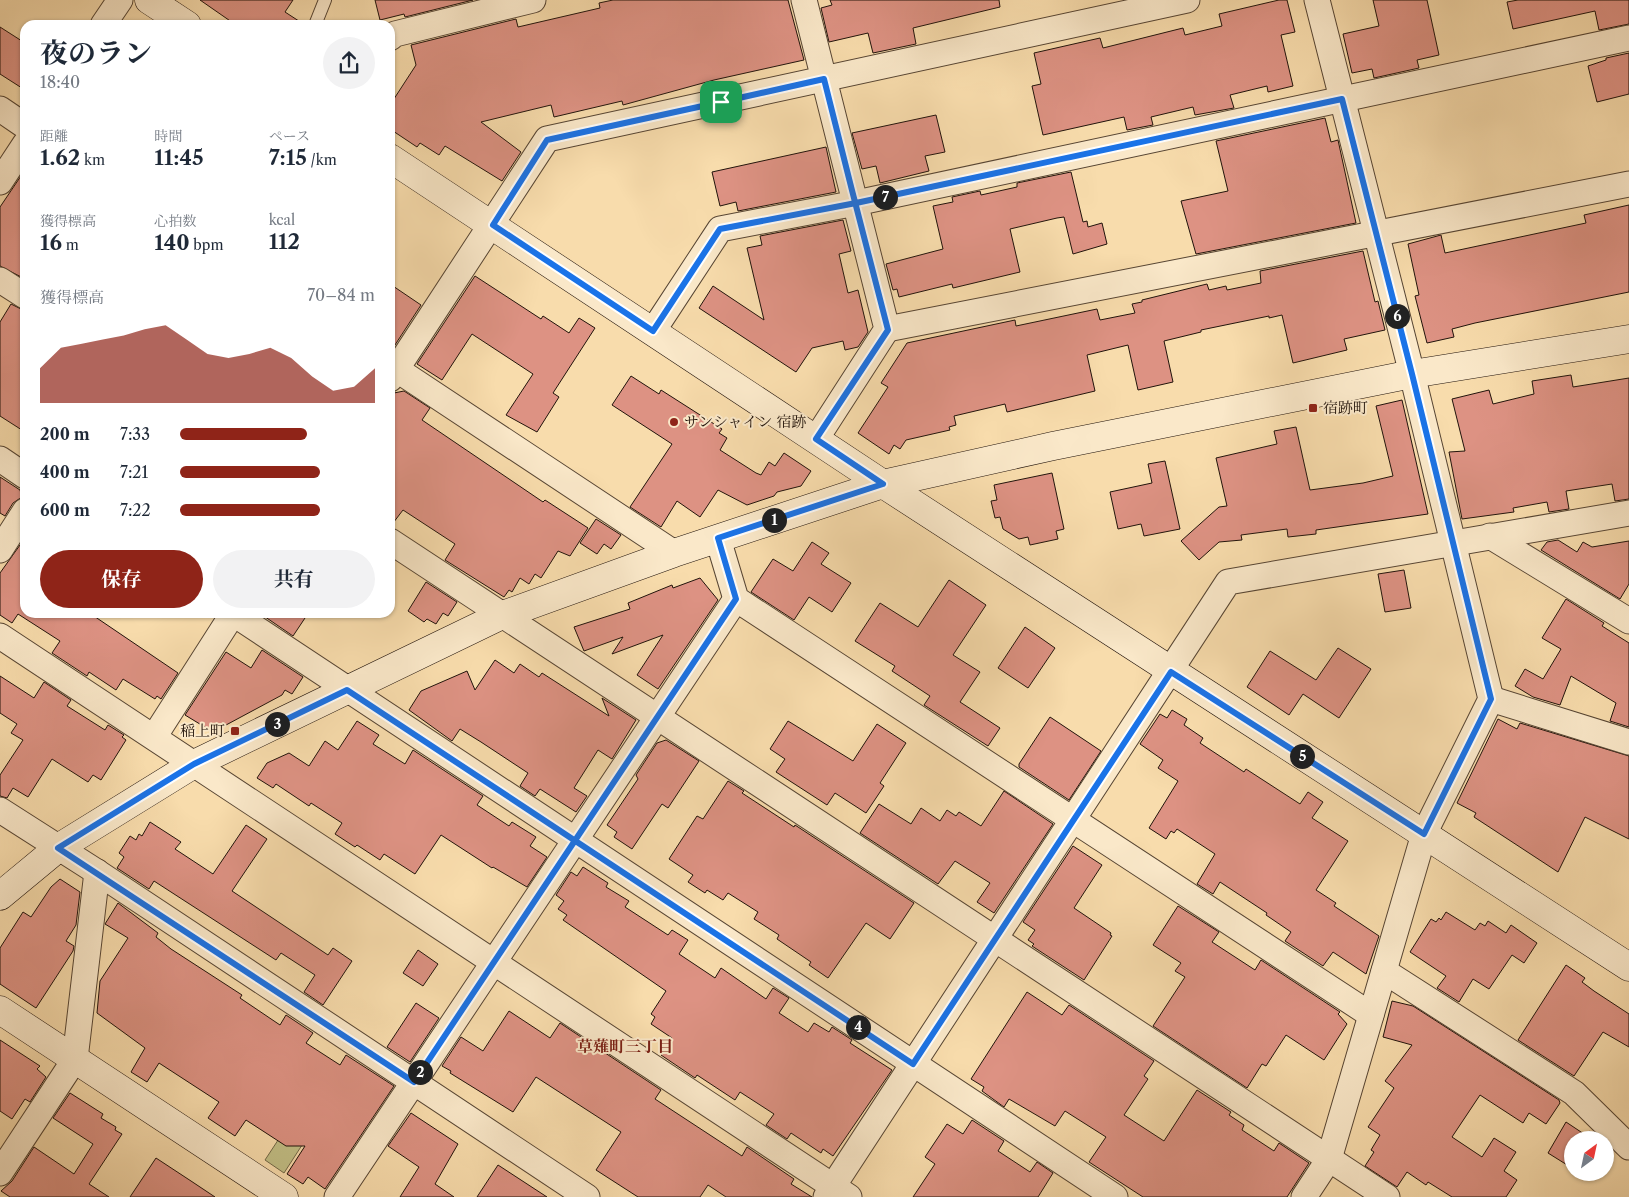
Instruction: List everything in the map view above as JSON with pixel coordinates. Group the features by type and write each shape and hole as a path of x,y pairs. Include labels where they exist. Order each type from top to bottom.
{"street":[{"path":"106,20 120,0"},
{"path":"149,0 179,20"},
{"path":"395,34 505,3 533,0"},
{"path":"804,0 888,330"},
{"path":"395,368 493,225 547,140 1187,0"},
{"path":"1304,1197 1329,1159 1424,834 1491,699 1412,374 1317,0"},
{"path":"653,331 720,229 856,203 1629,38"},
{"path":"0,109 20,123"},
{"path":"0,182 20,152"},
{"path":"395,161 883,484 1629,967"},
{"path":"816,439 888,330 1376,232 1629,184"},
{"path":"0,280 20,293"},
{"path":"0,896 58,848 194,764 500,616 674,553 883,484 1053,446 1412,374 1629,340"},
{"path":"395,374 674,553"},
{"path":"0,459 20,473"},
{"path":"0,636 494,962 836,1194 913,1064 1171,672 1228,582 1629,513"},
{"path":"0,550 20,519"},
{"path":"1490,536 1629,621"},
{"path":"718,538 736,599 1371,1015"},
{"path":"395,545 500,616 658,716 994,940 1387,1197"},
{"path":"337,1197 736,599"},
{"path":"154,737 230,618"},
{"path":"240,618 1115,1197"},
{"path":"1491,699 1629,742"},
{"path":"0,810 97,872 587,1197"},
{"path":"0,1173 75,1060 97,872"},
{"path":"1384,971 1574,1093 1629,1147"},
{"path":"0,1010 284,1197"}],"lane":[{"path":"317,20 325,0"}],"shaded area":[{"path":"305,1099 324,1111 284,1173 265,1160"}],"building":[{"path":"200,0 293,0 285,12 297,20 229,20"},
{"path":"375,0 473,0 405,17 404,14 380,20"},
{"path":"613,0 788,0 804,60 714,80 623,105 622,101 554,117 551,105 481,122 521,152 502,181 445,146 439,155 420,143 417,147 395,132 395,97 416,65 411,45 516,19 518,27 600,8 599,3"},
{"path":"830,0 999,0 1000,7 913,28 916,44 873,53 868,33 829,42 821,8 832,5"},
{"path":"1279,0 1287,0 1295,32 1281,35 1293,86 1268,92 1267,86 1230,95 1234,108 1195,115 1193,107 1151,117 1153,125 1127,130 1124,117 1043,135 1032,86 1041,84 1034,53 1100,38 1103,48 1183,28 1185,35 1222,26 1219,14"},
{"path":"1373,0 1427,0 1439,55 1417,60 1419,68 1374,78 1372,69 1352,73 1343,34 1379,26"},
{"path":"1518,0 1629,0 1629,24 1599,30 1595,11 1513,29 1507,2"},
{"path":"0,27 20,40 20,87 0,74"},
{"path":"1629,53 1629,94 1597,102 1588,66 1606,60 1606,58"},
{"path":"936,115 945,152 925,156 929,171 880,183 876,166 862,169 852,133"},
{"path":"1325,118 1331,142 1338,140 1356,223 1196,254 1181,201 1228,191 1216,141"},
{"path":"826,147 836,192 738,211 736,202 720,206 712,172"},
{"path":"1071,172 1083,222 1087,221 1088,227 1102,223 1107,244 1073,254 1064,217 1057,218 1010,229 1020,272 953,288 952,284 899,297 897,289 893,290 886,264 943,249 933,206 953,202 952,197 980,191 981,195 1017,187 1017,183"},
{"path":"20,177 20,276 0,266 0,207"},
{"path":"1629,205 1629,292 1475,323 1452,329 1454,337 1427,343 1415,296 1419,295 1408,244 1441,235 1445,253 1586,223 1584,215"},
{"path":"843,220 851,251 839,254 848,293 858,290 868,332 858,347 845,350 843,341 812,348 796,372 699,308 713,286 764,320 747,248 762,245 760,236"},
{"path":"1363,251 1375,302 1378,301 1385,330 1344,339 1347,350 1293,363 1282,315 1269,318 1269,316 1201,330 1201,332 1164,341 1173,382 1138,390 1128,345 1087,355 1095,391 1007,412 1005,404 954,416 956,425 949,427 950,430 906,440 900,449 894,445 889,454 858,433 888,387 881,383 907,343 1015,320 1016,326 1097,309 1100,320 1135,313 1132,304 1142,302 1142,300 1207,284 1209,290 1226,286 1227,290 1261,283 1260,271"},
{"path":"475,276 541,319 543,316 569,333 579,318 595,328 553,393 559,397 537,432 506,415 533,374 472,334 442,380 417,364"},
{"path":"395,287 421,305 395,345"},
{"path":"11,304 20,308 20,429 0,416 0,322"},
{"path":"1571,375 1573,387 1629,378 1629,499 1615,501 1612,484 1566,491 1569,509 1549,512 1547,502 1513,508 1514,512 1462,519 1449,452 1465,451 1452,399 1489,390 1493,404 1534,394 1532,381"},
{"path":"631,376 659,394 661,390 722,429 719,433 727,438 720,450 756,473 761,475 769,462 775,466 784,453 811,471 801,486 777,492 774,496 747,505 718,490 700,517 677,501 661,527 630,507 672,444 612,405"},
{"path":"404,391 430,408 422,420 543,502 545,500 588,528 570,556 558,551 541,578 535,574 529,584 520,578 512,592 509,590 504,597 445,560 455,544 403,510 395,520 395,393"},
{"path":"1402,400 1428,514 1316,530 1316,534 1288,537 1287,529 1241,535 1242,540 1219,542 1199,560 1181,541 1219,507 1227,506 1216,458 1277,444 1274,431 1296,427 1310,490 1363,483 1393,476 1376,406"},
{"path":"1165,461 1180,529 1144,536 1141,524 1118,529 1110,492 1152,483 1148,464"},
{"path":"1052,473 1064,529 1056,531 1058,539 1030,545 1028,537 1019,539 1003,529 1000,517 995,518 991,501 997,500 994,485"},
{"path":"0,477 20,490 20,498 13,503 5,516 0,513"},
{"path":"596,519 621,535 611,549 604,544 597,554 580,543"},
{"path":"1558,540 1577,552 1583,542 1592,547 1629,541 1629,584 1620,599 1541,550 1547,542"},
{"path":"812,542 829,553 821,564 851,583 832,612 809,597 794,620 751,592 773,559 793,571"},
{"path":"20,545 20,615 18,614 12,623 0,615 0,573"},
{"path":"1404,570 1411,608 1385,612 1378,574"},
{"path":"700,578 718,600 658,689 637,675 663,635 612,654 623,637 584,651 574,627 630,609 628,603 672,585 673,588"},
{"path":"949,580 986,605 953,655 980,672 960,702 1000,728 988,746 924,705 930,696 892,671 895,666 855,641 880,603 918,627"},
{"path":"426,582 457,602 448,616 443,613 436,624 427,619 424,622 408,611"},
{"path":"1566,599 1604,623 1602,626 1629,643 1629,727 1610,721 1616,703 1571,676 1560,705 1533,697 1515,686 1525,669 1543,679 1561,649 1542,638"},
{"path":"24,618 97,618 178,673 161,699 157,696 155,699 123,679 116,690 89,672 87,676 52,653 60,641"},
{"path":"267,618 305,618 293,636"},
{"path":"1025,627 1055,648 1028,688 998,668"},
{"path":"1338,648 1371,669 1339,718 1303,694 1289,715 1247,687 1270,651 1316,680"},
{"path":"262,650 303,677 292,694 285,690 282,695 213,732 185,715 226,652 251,668"},
{"path":"495,660 514,673 520,664 539,677 542,673 609,716 602,698 636,720 612,759 598,750 574,788 587,796 576,812 540,789 535,796 520,786 528,773 460,729 452,741 409,710 421,691 467,671 475,690"},
{"path":"0,676 34,698 44,682 71,700 67,706 105,730 108,725 124,735 122,737 126,740 101,780 93,775 88,782 52,759 28,797 13,788 7,798 0,796 0,775 23,740 11,733 17,724 0,713"},
{"path":"1172,710 1187,719 1184,725 1203,738 1200,743 1244,772 1246,769 1300,804 1308,792 1323,802 1312,818 1348,841 1316,890 1336,903 1334,906 1379,936 1366,974 1333,952 1323,966 1285,941 1291,932 1266,915 1267,913 1220,882 1213,894 1197,884 1215,854 1177,829 1174,833 1171,831 1166,839 1149,828 1178,781 1158,768 1163,760 1140,744 1160,714 1167,718"},
{"path":"1050,717 1101,751 1069,800 1019,767 1019,764"},
{"path":"1498,719 1517,729 1520,723 1629,756 1629,839 1585,817 1558,872 1474,817 1476,813 1457,803"},
{"path":"357,721 379,735 373,744 405,764 413,750 483,796 477,805 509,826 512,822 536,837 530,846 547,857 527,887 492,868 441,835 415,874 384,854 380,860 335,834 342,823 311,803 309,806 276,784 273,788 257,778 267,763 289,753 309,766 325,741 338,750"},
{"path":"788,721 853,761 877,724 906,743 880,783 884,786 866,813 835,793 827,805 776,772 785,759 770,749"},
{"path":"666,740 699,761 668,808 662,804 632,849 614,837 617,832 607,825 638,779 636,775 657,743"},
{"path":"728,781 744,791 742,793 794,827 795,825 914,903 890,939 866,923 828,978 809,965 811,962 777,939 779,935 754,919 758,912 728,893 723,900 707,890 705,893 688,882 693,875 669,859 697,816 703,819"},
{"path":"1004,791 1053,824 994,913 977,902 990,883 955,861 938,884 860,833 879,804 911,824 921,808 940,821 947,810 956,816 959,812 981,826"},
{"path":"150,822 181,842 175,849 213,874 246,825 267,839 232,891 328,955 333,948 352,961 323,1005 304,992 315,975 281,953 276,960 154,881 149,889 117,868 124,857 119,853 130,836 136,840 139,834 142,836"},
{"path":"1073,846 1102,865 1074,908 1111,933 1110,935 1112,936 1084,980 1032,946 1034,944 1028,940 1035,930 1023,922"},
{"path":"583,867 608,883 606,887 629,901 625,907 668,935 672,930 688,940 679,954 715,978 721,968 766,999 773,988 789,998 779,1013 808,1032 814,1023 829,1032 832,1027 852,1040 850,1043 892,1070 833,1156 823,1149 821,1153 791,1133 787,1139 766,1125 774,1114 740,1092 735,1100 697,1075 695,1078 661,1055 672,1038 651,1024 655,1017 651,1014 666,991 563,920 567,915 558,909 564,901 556,895 571,872 577,876"},
{"path":"60,879 80,892 76,925 66,941 74,946 73,951 36,1008 0,984 0,948 23,912 31,917 51,887"},
{"path":"118,903 158,933 156,937 171,949 242,995 240,998 280,1025 286,1015 313,1033 306,1043 340,1065 346,1055 394,1086 325,1189 308,1177 303,1184 287,1174 305,1146 286,1146 246,1120 235,1136 208,1118 219,1102 159,1063 147,1082 131,1072 145,1048 97,1013 100,981 128,938 105,924"},
{"path":"1178,906 1219,932 1212,942 1255,970 1261,960 1340,1012 1338,1014 1347,1024 1324,1060 1286,1035 1266,1066 1262,1064 1247,1088 1153,1026 1185,977 1175,971 1181,963 1153,945"},
{"path":"1446,912 1475,930 1480,923 1485,926 1488,921 1506,933 1511,925 1537,943 1524,963 1512,955 1489,989 1473,979 1459,1002 1437,988 1446,976 1410,952 1431,919 1436,922 1439,918 1441,920"},
{"path":"418,950 438,964 423,986 403,973"},
{"path":"1566,965 1585,978 1582,982 1629,1014 1629,1047 1603,1032 1574,1076 1518,1040"},
{"path":"1027,992 1062,1015 1069,1005 1154,1061 1144,1076 1148,1079 1124,1115 1164,1141 1197,1090 1231,1112 1229,1115 1244,1125 1242,1130 1274,1151 1279,1143 1309,1163 1287,1197 1143,1197 1089,1162 1106,1137 1065,1111 1055,1126 1009,1099 1004,1107 982,1091 984,1087 971,1079"},
{"path":"1392,1001 1413,1006 1559,1100 1560,1103 1546,1124 1529,1113 1523,1123 1480,1095 1452,1137 1482,1157 1494,1138 1516,1152 1504,1171 1517,1180 1506,1197 1452,1197 1428,1182 1426,1185 1407,1172 1397,1187 1365,1166 1374,1152 1371,1150 1380,1135 1368,1127 1394,1088 1385,1081 1412,1045 1383,1037"},
{"path":"416,1003 439,1018 410,1062 387,1047"},
{"path":"509,1011 550,1038 560,1023 661,1090 655,1099 742,1156 747,1147 794,1179 791,1184 812,1197 726,1197 708,1185 700,1197 638,1197 596,1170 621,1132 536,1077 513,1112 450,1073 451,1071 442,1066 461,1037 483,1051"},
{"path":"0,1040 40,1066 37,1069 46,1077 30,1102 25,1099 12,1119 0,1111"},
{"path":"70,1093 103,1114 101,1118 116,1127 115,1130 122,1134 89,1184 109,1197 10,1197 1,1191 12,1181 34,1147 74,1174 93,1144 53,1118"},
{"path":"411,1113 458,1144 435,1184 454,1197 400,1197 419,1167 388,1146"},
{"path":"972,1120 1004,1141 998,1151 1030,1172 1037,1162 1053,1173 1038,1197 913,1197 935,1164 925,1157 947,1124 963,1134"},
{"path":"1566,1122 1580,1131 1564,1131 1564,1163 1548,1153"},
{"path":"156,1158 191,1181 215,1197 130,1197"},
{"path":"498,1165 547,1197 477,1197"}],"place":[{"name":"宿跡町","path":"1313,408"},
{"name":"サンシャイン 宿跡","path":"674,422"},
{"name":"稲上町","path":"235,731"}],"district":[{"name":"草薙町三丁目","path":"625,1046"}],"route":[{"path":"721,102 547,140 493,225 653,331 720,229 856,203 1342,99 1412,374 1491,699 1424,834 1171,672 913,1064 575,841 347,690 194,764 58,848 414,1082 516,930 575,841 602,799 736,599 718,538 883,484 816,439 888,330 856,203 824,79 721,102"}]}
